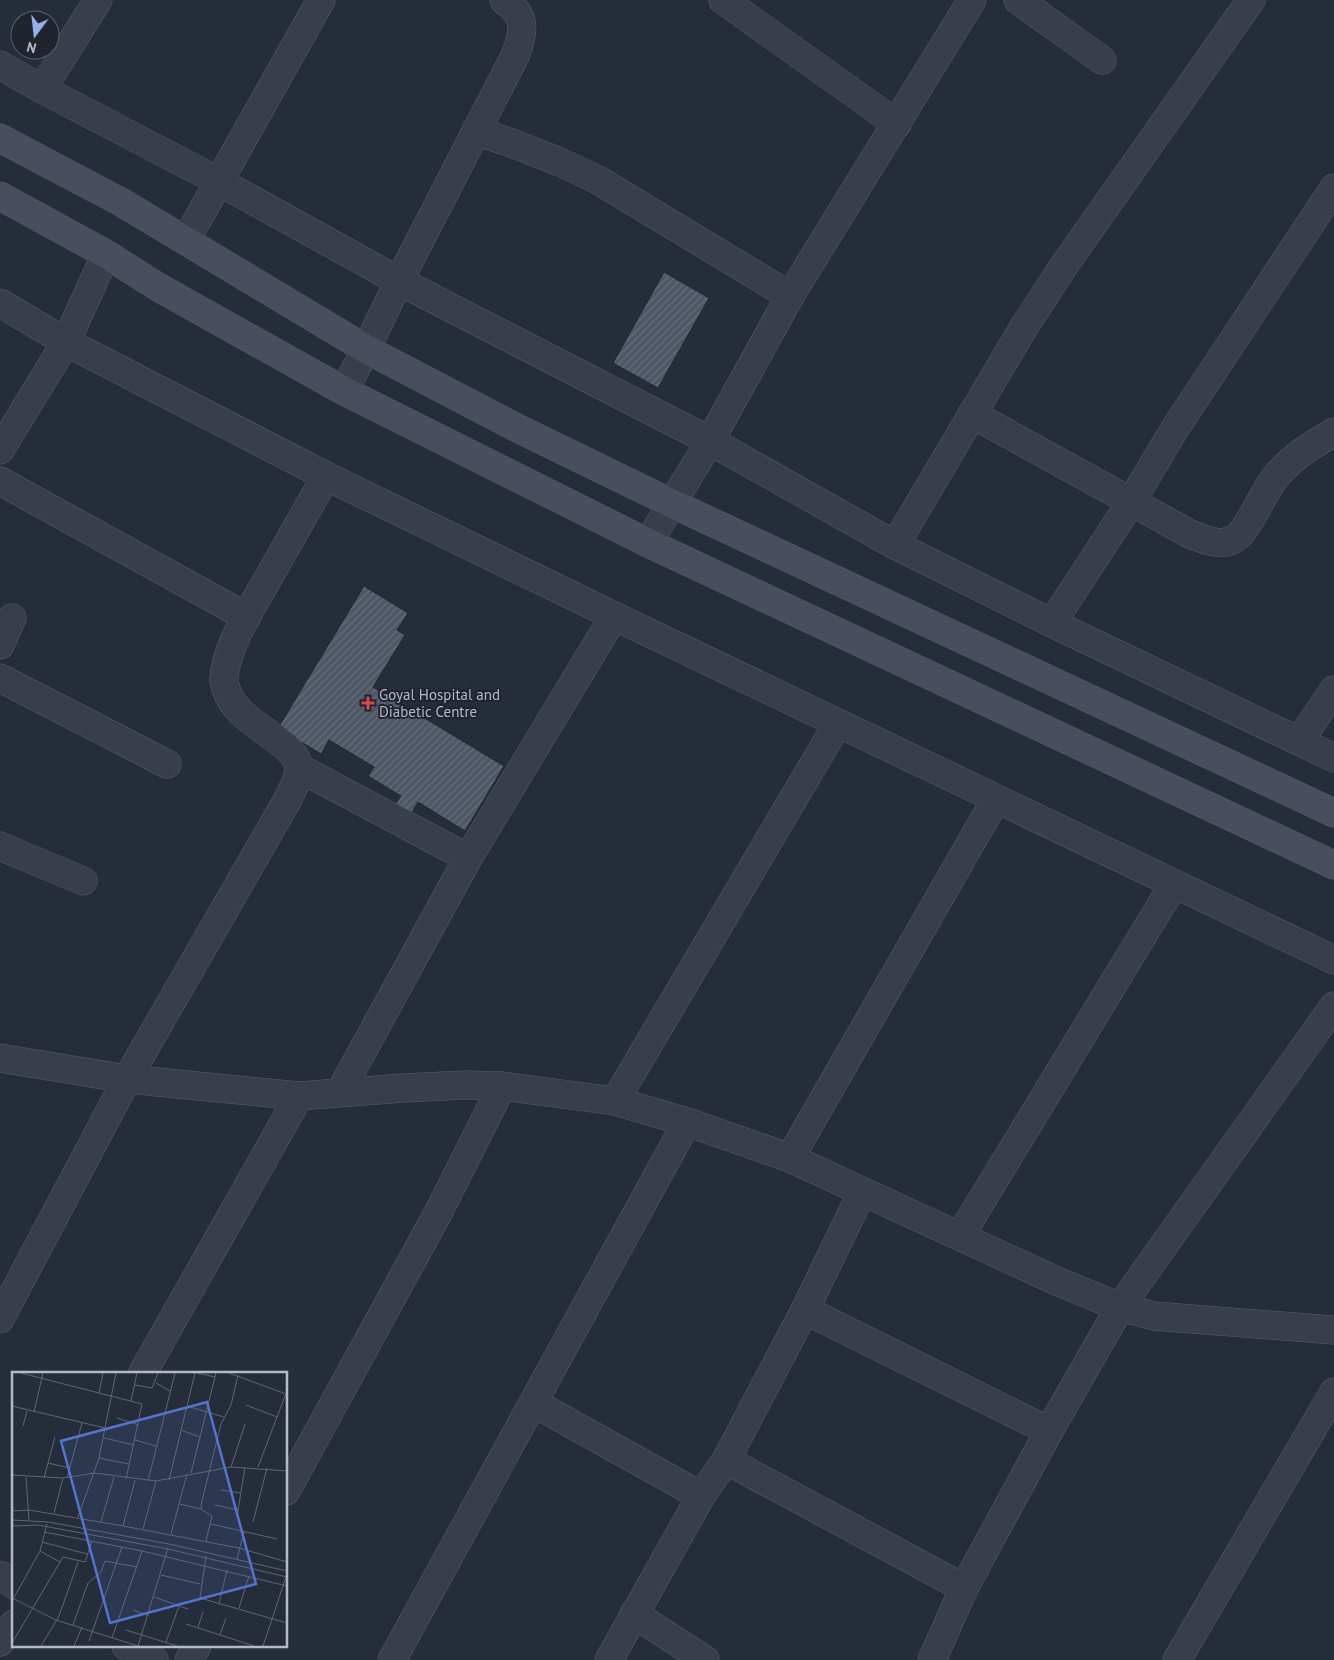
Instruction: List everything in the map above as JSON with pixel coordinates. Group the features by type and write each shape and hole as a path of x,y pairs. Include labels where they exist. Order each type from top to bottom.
{"main road":[{"path":"0,138 121,202 366,350 516,427 671,503 1334,813"},
{"path":"0,196 106,254 158,287 344,391 648,543 1334,864"}],"street":[{"path":"42,89 98,0"},
{"path":"186,240 321,0"},
{"path":"344,391 516,54 522,36 521,19 514,6 504,0"},
{"path":"723,0 897,124"},
{"path":"648,543 710,442 790,296 972,0"},
{"path":"1018,0 1102,60"},
{"path":"895,544 1024,327 1062,267 1251,0"},
{"path":"0,65 218,181 399,281 710,442 895,544 1052,623 1334,758"},
{"path":"476,131 560,162 598,180 790,296"},
{"path":"1052,623 1131,502 1179,422 1334,188"},
{"path":"0,450 66,342 106,254"},
{"path":"0,303 66,342 326,476 614,616 1334,960"},
{"path":"972,414 1190,534 1223,543 1237,537 1246,526 1275,478 1293,458 1334,432"},
{"path":"0,1319 128,1080 296,782 299,768 293,754 240,712 229,699 223,680 228,657 246,617 326,476"},
{"path":"0,481 246,617"},
{"path":"340,1092 468,858 614,616"},
{"path":"0,645 12,618"},
{"path":"0,678 167,764"},
{"path":"1299,742 1334,690"},
{"path":"615,1101 838,723"},
{"path":"299,768 468,858"},
{"path":"790,1158 996,799"},
{"path":"0,846 83,880"},
{"path":"960,1236 1174,884"},
{"path":"932,1660 964,1588 1049,1431 1120,1307 1334,1006"},
{"path":"0,1058 128,1080 299,1096 465,1085 502,1086 615,1101 688,1122 790,1158 1059,1282 1120,1307 1154,1316 1334,1330"},
{"path":"288,1485 425,1238 502,1086"},
{"path":"143,1372 299,1096"},
{"path":"392,1660 688,1122"},
{"path":"609,1660 701,1496 726,1460 805,1310 862,1192"},
{"path":"805,1310 1049,1431"},
{"path":"534,1403 701,1496"},
{"path":"1177,1660 1330,1409"},
{"path":"726,1460 964,1588"},
{"path":"0,1575 12,1584"},
{"path":"634,1614 705,1660"},
{"path":"0,1642 12,1627"},
{"path":"130,1648 154,1660"},
{"path":"189,1660 196,1648"}],"building":[{"path":"664,272 709,298 658,388 613,363"},
{"path":"364,586 408,613 397,630 405,635 373,687 504,766 465,831 418,802 411,814 395,805 401,796 368,776 374,767 329,740 321,754 278,728"}],"place":[{"name":"Goyal Hospital and Diabetic Centre","path":"368,703"}]}
